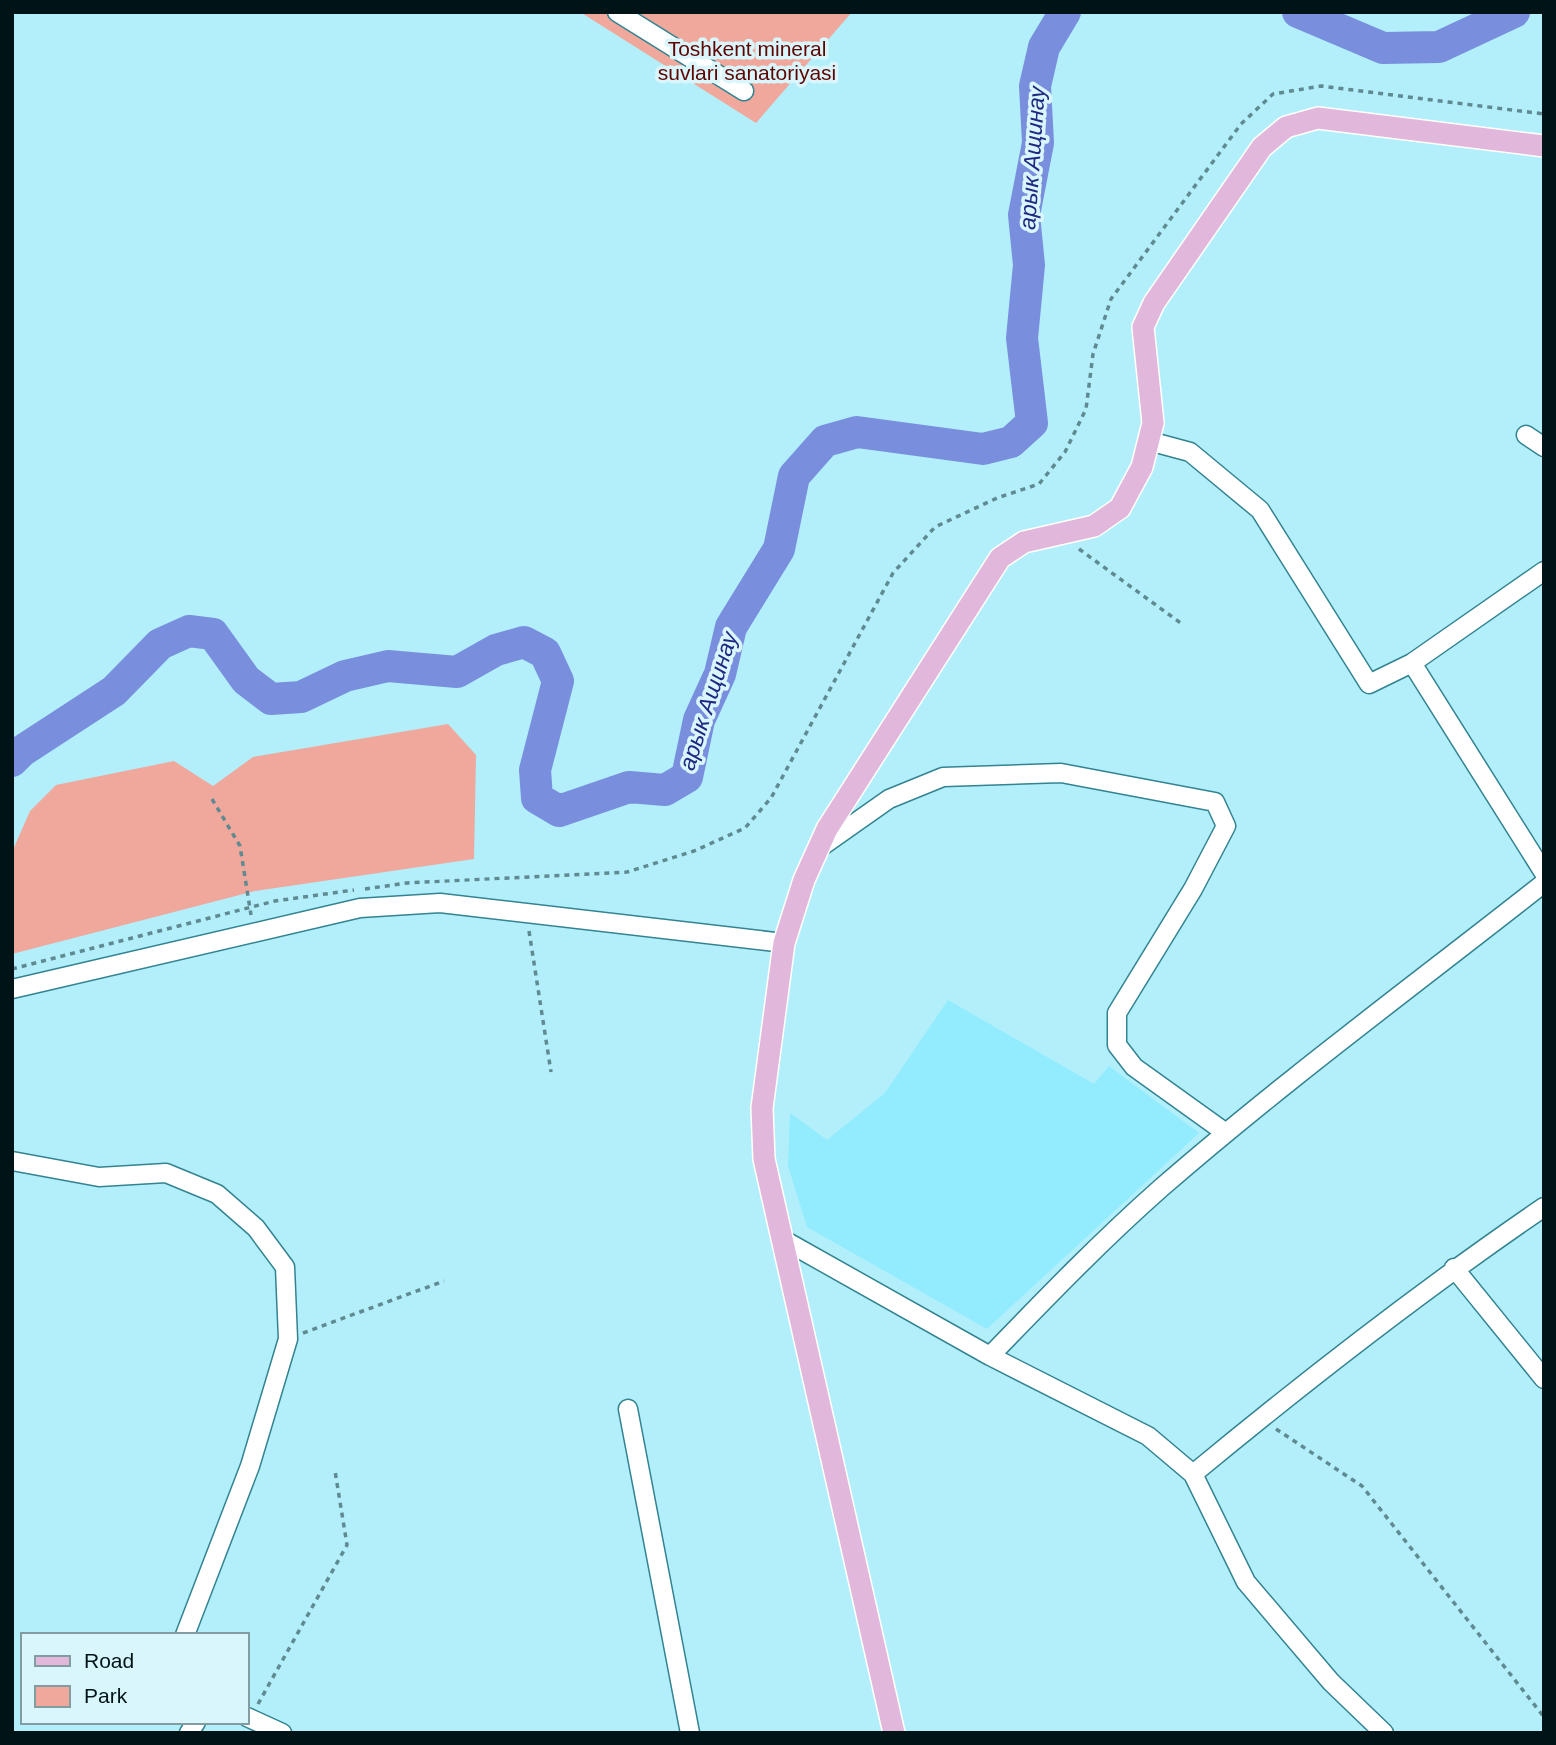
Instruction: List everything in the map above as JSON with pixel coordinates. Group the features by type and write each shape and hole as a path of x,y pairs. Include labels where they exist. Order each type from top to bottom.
{"main road":[{"path":"894,1733 764,1159 762,1108 784,943 804,880 827,830 999,558 1024,542 1094,526 1120,508 1142,467 1153,423 1143,327 1154,303 1262,147 1286,127 1318,118 1544,146"}],"street":[{"path":"617,12 744,91"},
{"path":"1526,435 1544,447"},
{"path":"1149,441 1191,452 1260,510 1369,684 1412,663 1544,571"},
{"path":"1412,663 1544,873"},
{"path":"818,849 889,799 943,776 1061,773 1215,802 1226,826 1193,890 1117,1013 1117,1045 1134,1067 1226,1133"},
{"path":"990,1356 1078,1265 1159,1189 1226,1133 1544,883"},
{"path":"12,989 256,931 373,907 440,903 784,943"},
{"path":"12,1161 99,1177 166,1173 218,1194 256,1228 285,1267 288,1339 250,1466 186,1633"},
{"path":"1193,1474 1318,1371 1454,1268 1544,1207"},
{"path":"782,1239 990,1356 1148,1436 1193,1474 1246,1582 1331,1682 1384,1733"},
{"path":"1454,1268 1544,1379"},
{"path":"628,1409 690,1733"},
{"path":"248,1718 282,1733"}],"path":[{"path":"12,969 275,901 407,883 627,872 694,851 745,828 771,798 893,573 935,527 997,498 1039,485 1065,452 1086,409 1093,354 1111,299 1241,124 1273,94 1321,86 1544,114"},
{"path":"1058,534 1182,624"},
{"path":"212,799 240,846 256,931"},
{"path":"526,912 551,1072"},
{"path":"288,1339 444,1281"},
{"path":"1260,1419 1362,1486 1544,1717"},
{"path":"248,1718 347,1545 335,1471"}],"shaded area":[{"path":"948,1000 1094,1084 1109,1066 1199,1133 987,1329 807,1227 788,1166 790,1113 827,1140 885,1093"}],"green space":[{"name":"Toshkent mineral suvlari sanatoriyasi","path":"580,12 852,12 756,123"},
{"path":"448,724 476,755 474,859 255,891 12,954 12,852 30,811 56,785 174,761 213,786 253,757"}],"waterway":[{"name":"арык Ащинау","path":"12,761 22,751 114,691 160,644 189,631 213,634 246,680 271,699 301,697 345,676 388,666 457,672 496,650 524,642 545,653 558,681 535,770 537,798 559,811 629,787 665,790 687,777 699,720 720,674 731,627 779,549 794,476 825,441 857,432 983,449 1011,442 1032,423 1022,338 1029,265 1024,215 1038,143 1035,86 1044,47 1065,12"},
{"name":"арык Ащинау","path":"1298,12 1383,48 1439,47 1514,12"}]}
